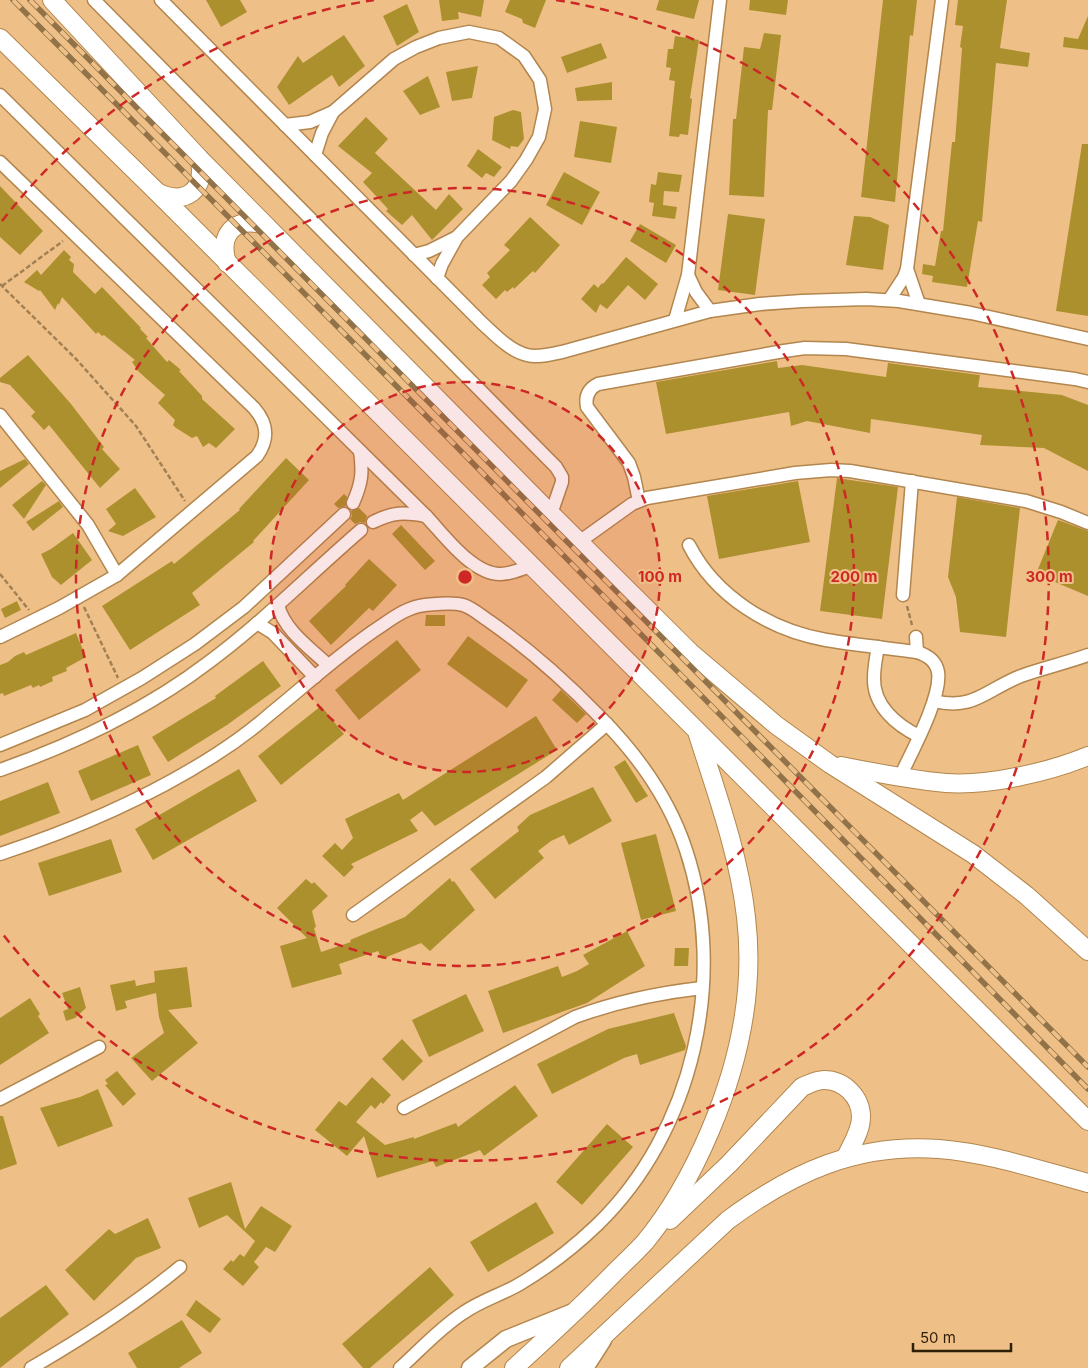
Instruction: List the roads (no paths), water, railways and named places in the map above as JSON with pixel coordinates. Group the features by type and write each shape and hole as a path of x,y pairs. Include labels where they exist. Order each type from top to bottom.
{"main road":[{"path":"52,0 199,158 690,652 776,725 830,764 973,854 1026,895 1088,951"},
{"path":"0,38 157,192 227,264 1088,1121"},
{"path":"157,192 166,197 177,198 187,196 196,189 202,174 199,158"},
{"path":"227,264 224,246 231,230 241,223 253,222 265,225"},
{"path":"644,1243 674,1202 687,1180 728,1088 741,1040 748,990 746,915 736,863 697,732"},
{"path":"830,764 900,777 948,783 980,782 1040,771 1088,756"},
{"path":"514,1368 578,1310 644,1243 702,1191 802,1087 812,1082 823,1080 835,1082 845,1087 854,1095 859,1105 861,1116 860,1128 846,1157"},
{"path":"570,1368 728,1220 754,1200 815,1168 874,1150 940,1149 973,1154 1088,1183"}],"street":[{"path":"94,0 556,467 562,477 562,482 551,514"},
{"path":"161,0 172,5 285,125 498,338 511,348 526,355 540,356 562,352 710,311 760,304 866,299 889,300 971,312 1088,339"},
{"path":"674,320 688,275 720,0"},
{"path":"889,300 907,269 942,0"},
{"path":"285,125 310,122 333,112 394,59 416,47 439,38 469,32 499,38 524,56 540,80 545,109 539,138 511,181 457,237 442,264 437,278"},
{"path":"0,94 426,516 470,562 479,569 501,574 531,566"},
{"path":"315,155 322,132 333,112"},
{"path":"0,162 254,408 261,416 265,426 266,437 263,447 257,456 117,575 0,637"},
{"path":"414,255 429,251 457,237"},
{"path":"907,269 919,304"},
{"path":"688,275 696,292 710,311"},
{"path":"639,501 629,463 587,408 588,394 593,386 598,384 784,351 825,348 846,349 1066,377 1088,382"},
{"path":"0,415 88,525 117,575"},
{"path":"353,503 360,487 363,469 360,451"},
{"path":"579,542 632,504 655,496 812,471 850,471 1026,501 1088,523"},
{"path":"903,595 912,481"},
{"path":"373,522 389,514 408,512 426,516"},
{"path":"0,745 74,715 123,689 195,644 244,606 344,514"},
{"path":"328,530 343,546"},
{"path":"0,770 83,737 154,698 208,663 278,605 361,530"},
{"path":"689,545 700,565 716,584 731,597 772,622 808,636 825,640 917,652 926,655 930,659 938,670 934,701 900,777"},
{"path":"0,854 49,838 107,814 163,786 216,754 267,717 348,648 399,614 412,608 423,606 458,604 471,609 508,634 543,662 608,724 632,751 653,780 685,845 695,880 702,916 704,952 699,1020 693,1052 673,1114 659,1143 642,1171 601,1221 558,1259 517,1286 462,1314 400,1368"},
{"path":"278,605 285,622 328,665"},
{"path":"257,623 273,633 314,677"},
{"path":"916,637 917,652"},
{"path":"878,646 874,677 877,698 897,723 919,736"},
{"path":"934,701 953,704 968,702 1020,677 1088,655"},
{"path":"74,715 83,737"},
{"path":"352,915 546,777 608,724"},
{"path":"404,1108 576,1017 637,997 702,988"},
{"path":"0,1098 99,1047"},
{"path":"31,1368 128,1308 180,1267"},
{"path":"470,1368 506,1339 578,1310"},
{"path":"585,1368 605,1336"}],"railway":[{"path":"13,0 451,441 1088,1089"},
{"path":"30,0 1088,1067"}]}
